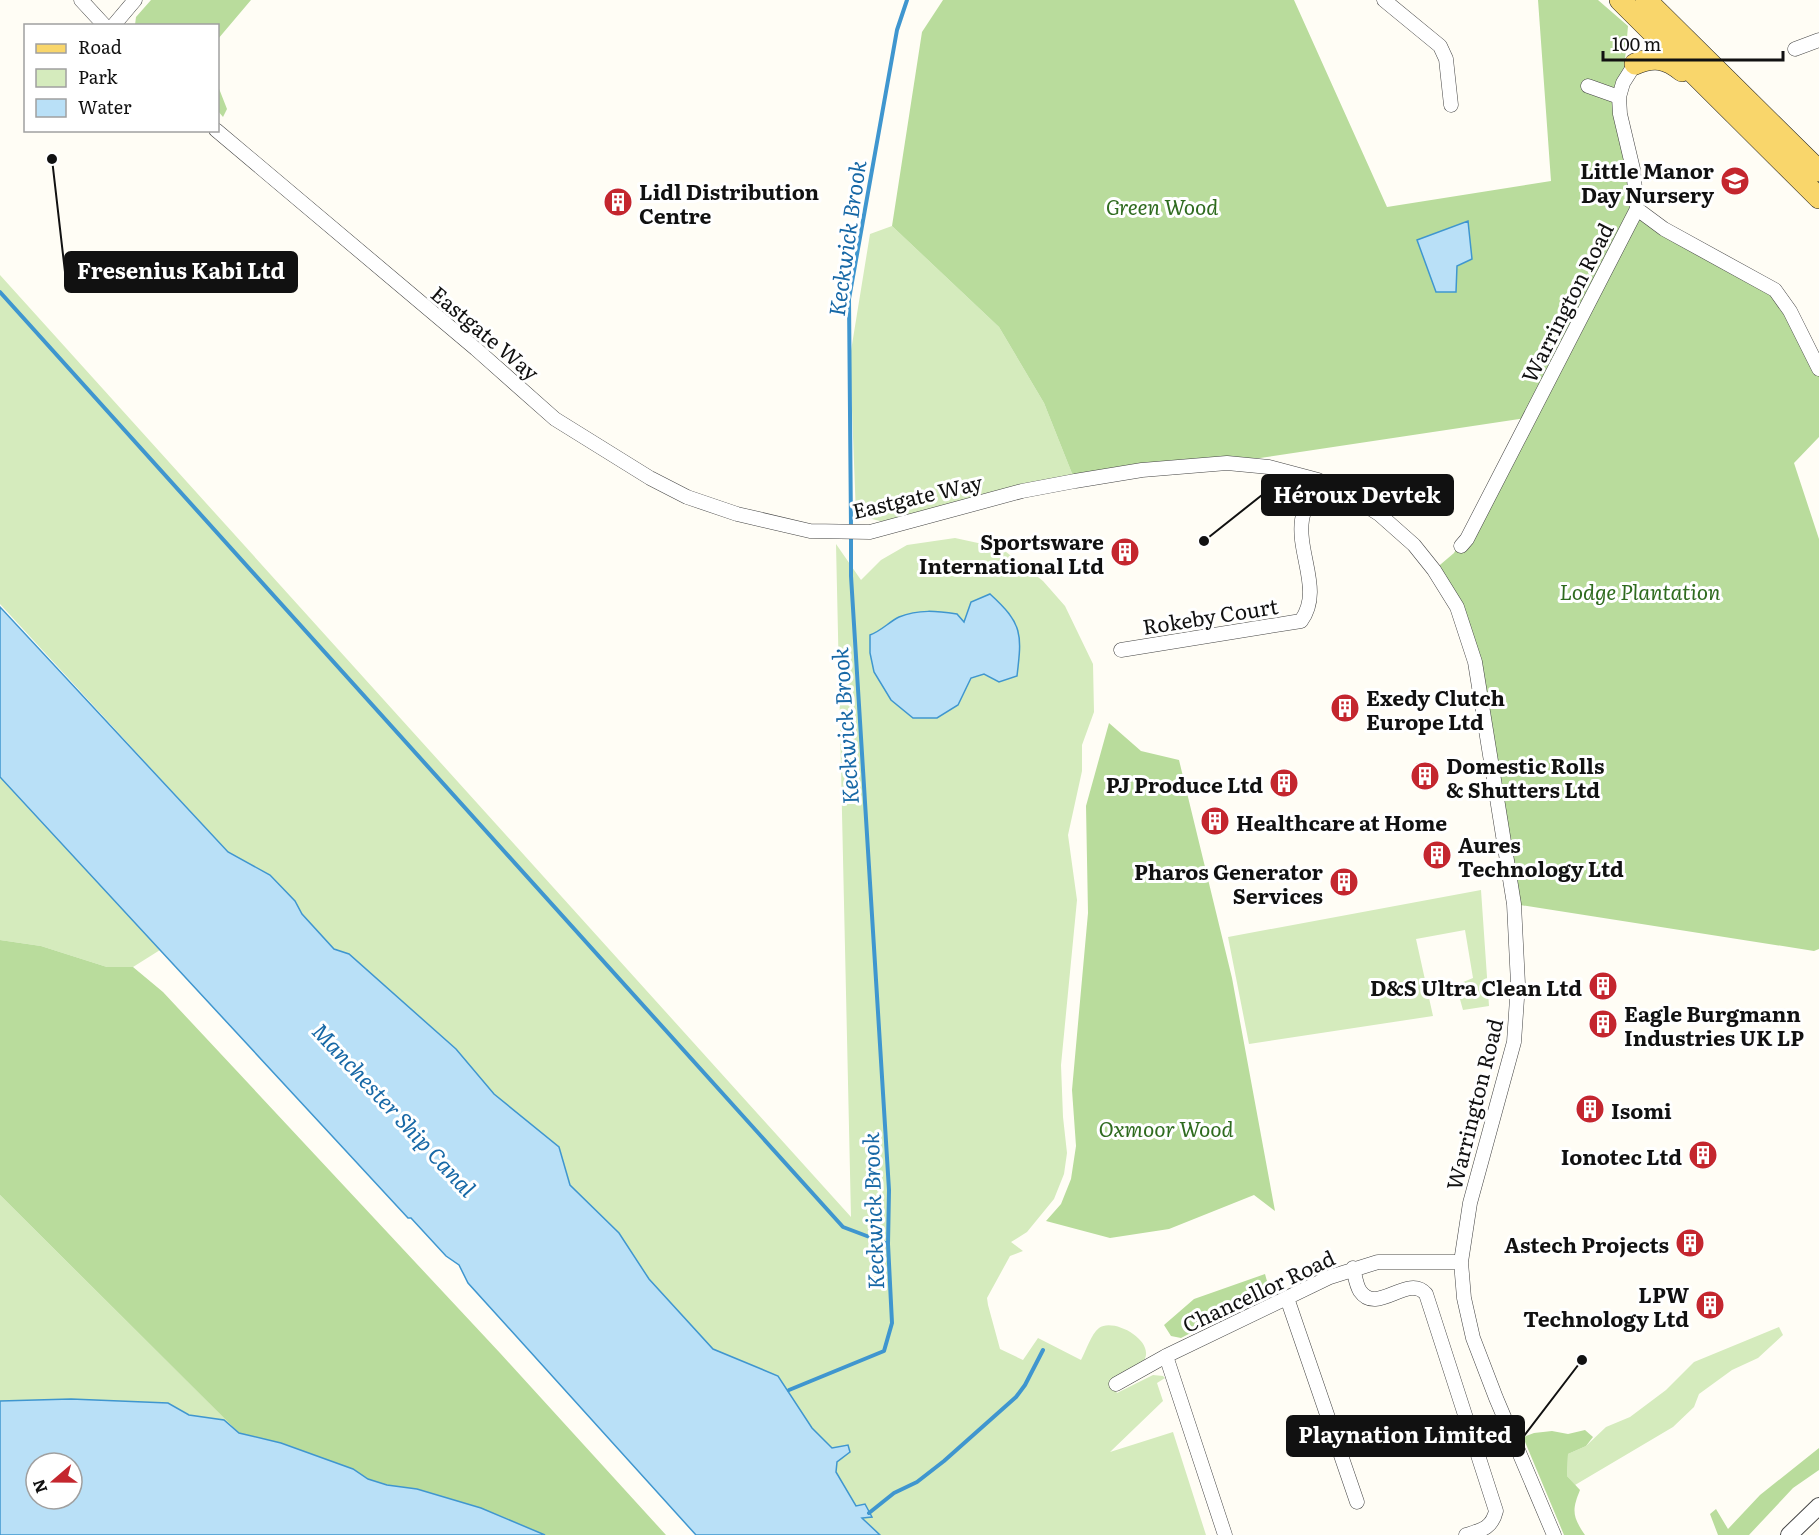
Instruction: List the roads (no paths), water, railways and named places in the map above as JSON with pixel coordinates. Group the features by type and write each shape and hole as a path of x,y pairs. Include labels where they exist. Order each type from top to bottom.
{"main road":[{"path":"1633,4 1640,44 1635,64"},
{"path":"1633,4 1742,121 1819,198"},
{"path":"1633,4 1819,171"},
{"path":"1635,64 1646,60 1666,60 1742,121"}],"street":[{"path":"81,0 103,24"},
{"path":"115,24 135,0"},
{"path":"1384,0 1440,46 1446,59 1451,105"},
{"path":"1795,49 1819,40"},
{"path":"1588,86 1619,97 1623,83 1635,64"},
{"name":"Warrington Road","path":"1461,546 1510,459 1637,209 1633,169 1620,114 1619,97"},
{"name":"Eastgate Way","path":"218,132 476,349 555,419 650,478 687,497 737,514 810,531 870,532 1022,491 1142,470 1227,463 1269,467 1318,480 1344,492 1379,514 1414,545 1434,570"},
{"path":"1637,209 1664,229 1775,290 1790,311 1819,369"},
{"name":"Rokeby Court","path":"1121,650 1301,621 1309,611 1311,589 1302,522 1305,508 1318,480"},
{"name":"Warrington Road","path":"1434,570 1457,608 1475,662 1514,904 1517,951 1517,1009 1514,1042 1470,1203 1461,1262 1464,1298 1473,1338 1554,1535"},
{"name":"Chancellor Road","path":"1116,1384 1166,1356 1330,1276 1378,1262 1461,1262"},
{"path":"1353,1268 1360,1290 1371,1298 1379,1299 1414,1287 1421,1288 1426,1294 1496,1511 1494,1520 1486,1529 1466,1535"},
{"path":"1287,1298 1357,1502"},
{"path":"1166,1356 1225,1535"},
{"path":"1789,1535 1819,1506"}],"water":[{"path":"1468,221 1472,259 1457,266 1456,292 1436,292 1417,240"},
{"path":"990,594 1009,614 1018,630 1020,650 1017,676 999,682 984,674 971,678 958,705 937,718 913,718 891,700 874,672 870,653 870,635 899,617 921,612 957,614 964,622 971,602"},
{"name":"Manchester Ship Canal","path":"0,607 228,852 270,875 295,901 302,914 334,949 349,954 456,1049 494,1094 559,1147 570,1185 619,1233 649,1279 713,1349 778,1376 812,1428 832,1448 848,1445 850,1452 837,1462 836,1472 856,1506 865,1504 872,1517 862,1518 880,1535 696,1535 468,1283 459,1265 446,1256 411,1218 408,1218 0,777"},
{"path":"71,1399 168,1403 189,1415 224,1420 239,1433 281,1443 353,1469 368,1479 387,1485 417,1489 481,1508 545,1535 0,1535 0,1401"}],"waterway":[{"name":"Keckwick Brook","path":"851,527 849,299 897,30 907,0"},
{"path":"0,292 843,1227 888,1244"},
{"name":"Keckwick Brook","path":"789,1390 884,1351 892,1323 888,1244 889,1190 851,576 851,535"},
{"path":"869,1513 894,1493 917,1482 944,1461 1016,1397 1025,1385 1043,1350"}],"place":[{"name":"Fresenius Kabi Ltd","path":"52,159"},
{"name":"Little Manor Day Nursery","path":"1735,181"},
{"name":"Lidl Distribution Centre","path":"618,202"},
{"name":"Héroux Devtek","path":"1204,541"},
{"name":"Sportsware International Ltd","path":"1125,552"},
{"name":"Exedy Clutch Europe Ltd","path":"1345,708"},
{"name":"Domestic Rolls & Shutters Ltd","path":"1425,776"},
{"name":"PJ Produce Ltd","path":"1284,783"},
{"name":"Healthcare at Home","path":"1215,821"},
{"name":"Aures Technology Ltd","path":"1437,855"},
{"name":"Pharos Generator Services","path":"1344,882"},
{"name":"D&S Ultra Clean Ltd","path":"1603,986"},
{"name":"Eagle Burgmann Industries UK LP","path":"1603,1024"},
{"name":"Isomi","path":"1590,1109"},
{"name":"Ionotec Ltd","path":"1703,1155"},
{"name":"Astech Projects","path":"1690,1243"},
{"name":"LPW Technology Ltd","path":"1710,1305"},
{"name":"Playnation Limited","path":"1582,1360"}],"park label":[{"name":"Green Wood","path":"1162,205"},
{"name":"Lodge Plantation","path":"1640,590"},
{"name":"Oxmoor Wood","path":"1166,1127"}]}
